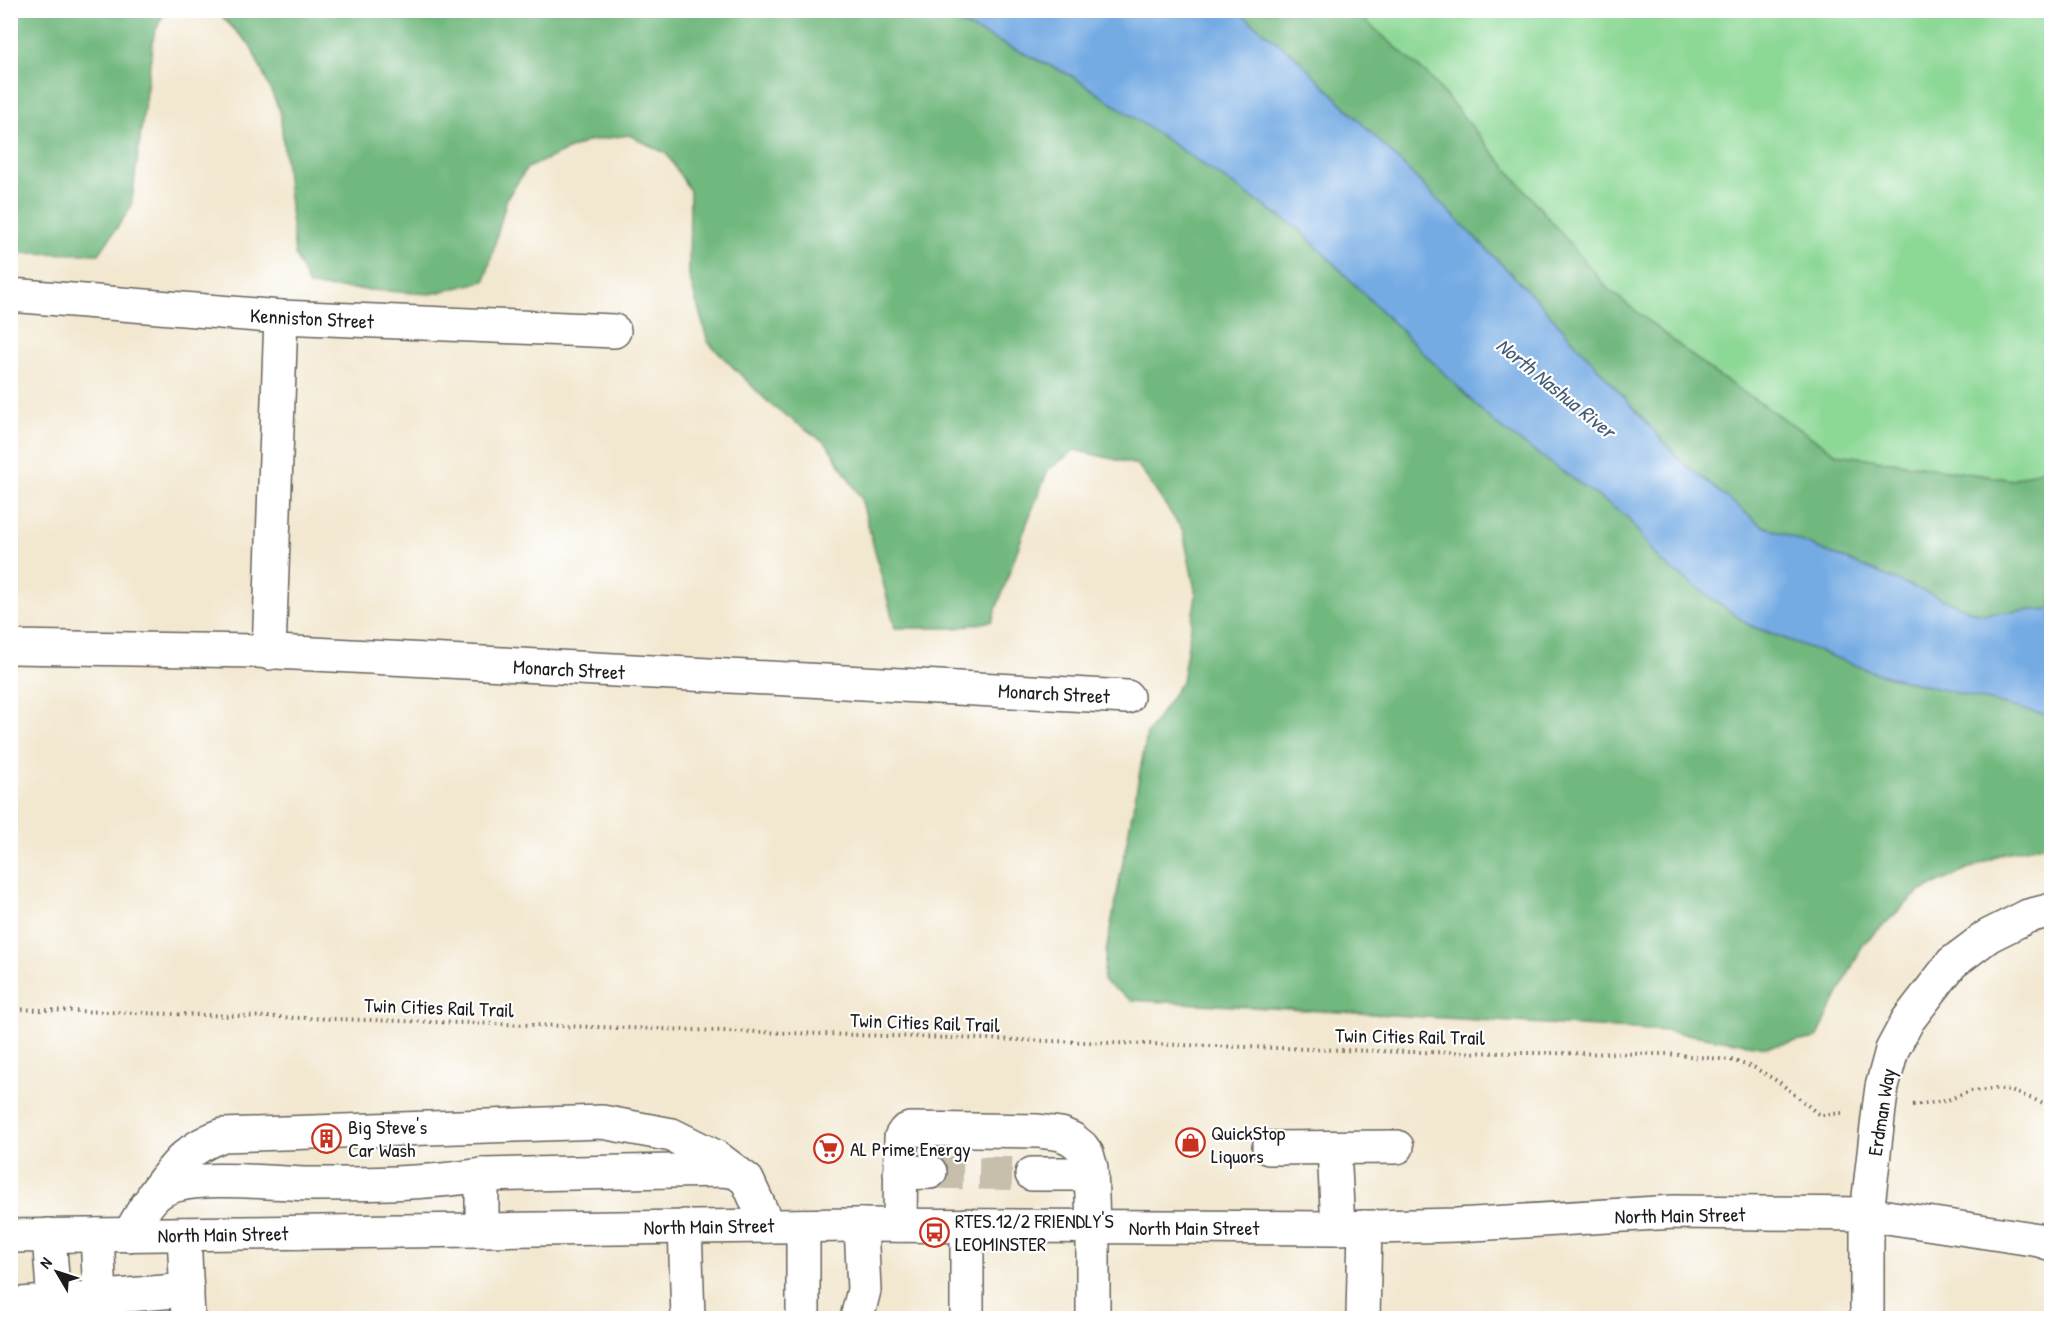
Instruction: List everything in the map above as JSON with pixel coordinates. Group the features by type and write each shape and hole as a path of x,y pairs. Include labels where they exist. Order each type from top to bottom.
{"main road":[{"name":"Kenniston Street","path":"10,295 281,317 614,331"},
{"path":"269,652 281,317"},
{"name":"Monarch Street","path":"10,647 269,652 1127,697"},
{"name":"Erdman Way","path":"1867,1318 1867,1214 1882,1087 1892,1050 1908,1020 1952,963 1988,936 2028,915 2052,910"},
{"path":"101,1308 113,1235 154,1194 195,1147 223,1135 602,1122 672,1135 716,1157 747,1180 768,1226"},
{"path":"900,1225 915,1173 901,1137 905,1131 909,1129 1038,1131 1061,1134 1072,1139 1087,1154 1091,1174 1093,1318"},
{"path":"1269,1149 1397,1147"},
{"path":"1334,1148 1351,1227 1363,1318"},
{"path":"154,1194 187,1182 310,1184 421,1182 482,1175 721,1170 736,1172"},
{"path":"1032,1174 1091,1174"},
{"path":"482,1175 482,1230"},
{"name":"North Main Street","path":"10,1236 685,1226 1351,1227 1457,1225 1674,1212 1867,1214 2039,1240 2052,1244"},
{"path":"861,1225 864,1313"},
{"path":"967,1225 967,1318"},
{"path":"685,1226 688,1318"},
{"path":"803,1226 803,1318"},
{"path":"10,1305 54,1310 187,1304 184,1234"},
{"path":"50,1235 54,1310"}],"path":[{"name":"Twin Cities Rail Trail","path":"10,1009 1408,1052 1667,1054 1731,1060 1755,1068 1779,1082 1822,1115"},
{"path":"1945,1101 1970,1091 1996,1089 2011,1091 2052,1106"}],"green space":[{"path":"11,10 173,11 164,13 154,34 131,207 99,254 15,253 11,251"},
{"path":"216,11 934,11 1072,76 1300,230 1494,423 1627,517 1660,561 1749,625 1879,674 2051,716 2051,844 2004,853 1919,892 1863,944 1817,1038 1766,1047 1667,1031 1131,1000 1103,981 1106,952 1147,734 1182,681 1196,595 1183,531 1138,465 1075,450 1048,470 992,621 957,628 895,628 861,498 827,444 772,406 708,342 689,276 690,191 667,154 629,135 588,141 527,168 507,198 485,281 431,294 309,286 295,255 280,111 250,45"},
{"path":"1237,11 1354,11 1429,76 1608,289 1714,373 1837,454 2013,480 2051,466 2051,609 1979,614 1761,525 1680,460 1536,299 1295,56"},
{"path":"1354,11 2051,11 2051,466 2013,480 1837,454 1714,373 1608,289 1429,76"}],"water":[{"name":"North Nashua River","path":"934,11 1237,11 1295,56 1536,299 1680,460 1761,525 1979,614 2051,609 2051,716 1879,674 1749,625 1660,561 1627,517 1494,423 1300,230 1072,76"}],"tunnel":[{"path":"930,1172 1032,1174"}],"place":[{"name":"Big Steve's Car Wash","path":"327,1138"},
{"name":"QuickStop Liquors","path":"1190,1143"},
{"name":"AL Prime Energy","path":"829,1148"},
{"name":"RTES.12/2 FRIENDLY'S LEOMINSTER","path":"934,1232"}]}
